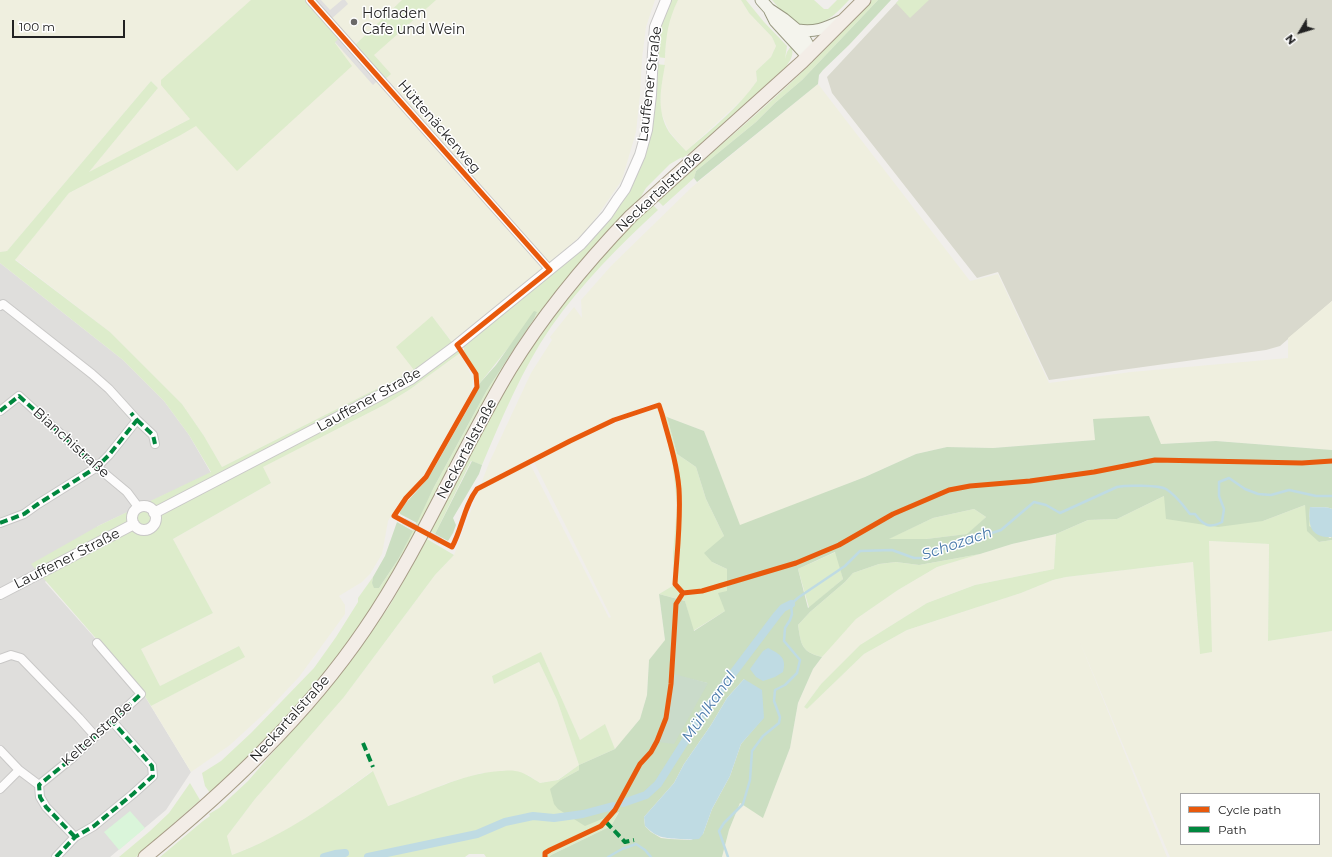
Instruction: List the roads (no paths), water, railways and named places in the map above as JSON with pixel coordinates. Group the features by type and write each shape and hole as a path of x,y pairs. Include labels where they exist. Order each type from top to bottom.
{"main road":[{"path":"761,0 769,9 798,30 807,43 808,57"},
{"name":"Neckartalstraße","path":"145,857 212,800 280,733 328,677 360,635 399,574 511,368 550,310 574,279 631,216 808,57 864,0"},
{"path":"769,9 775,21 808,57"},
{"path":"798,30 807,32 815,31 845,19"}],"street":[{"name":"Hüttenäckerweg","path":"310,0 550,270"},
{"name":"Lauffener Straße","path":"139,508 135,510 132,520 141,530 149,529 155,522 154,513 411,379 457,345 581,244 607,215 625,189 640,155 647,130 656,27 661,9 666,0"},
{"path":"0,306 3,304 109,389 153,435 155,444"},
{"name":"Bianchistraße","path":"0,411 19,396 97,467 127,492 139,508"},
{"path":"0,523 24,514 97,467 110,455 137,420"},
{"path":"139,508 148,507 154,513"},
{"name":"Lauffener Straße","path":"0,594 134,524"},
{"name":"Keltenstraße","path":"39,785 141,694 97,643"},
{"path":"0,659 12,655 21,658 95,736"},
{"path":"56,857 75,837 94,826 153,776 152,766 112,721"},
{"path":"0,750 19,770 39,785 40,797 46,807 75,837"},
{"path":"0,789 19,770"}],"water":[{"path":"1310,507 1332,509 1332,537 1319,535 1312,529 1310,525"},
{"path":"768,648 782,657 784,667 783,672 775,677 763,681 756,677 750,669 763,651"},
{"path":"744,679 762,690 764,718 741,744 730,776 712,809 703,834 699,839 674,839 665,838 653,833 645,826 644,817 674,783 684,764 711,725 727,698"}],"waterway":[{"name":"Schozach","path":"728,857 719,831 724,823 743,804 750,780 752,751 763,736 779,723 780,717 774,701 775,690 785,685 797,673 800,660 784,641 785,628 792,614 791,604 845,566 860,551 892,550 914,558 924,558 934,552 1001,530 1034,502 1046,505 1060,513 1121,486 1150,486 1166,489 1176,497 1190,514 1195,514 1207,525 1222,522 1224,509 1219,496 1219,482 1229,478 1245,489 1258,494 1271,495 1289,490 1316,496 1332,496"},
{"name":"Mühlkanal","path":"623,803 646,795 658,784 703,713 777,615 783,608 791,604"},
{"name":"Mühlkanal","path":"368,857 477,834 505,822 533,816 554,818 583,814 613,806"},
{"name":"Schozach","path":"608,857 622,849 636,844 645,850 651,857"},
{"name":"Mühlkanal","path":"324,857 345,853"}],"place":[{"name":"Hofladen Cafe und Wein","path":"354,22"}]}
